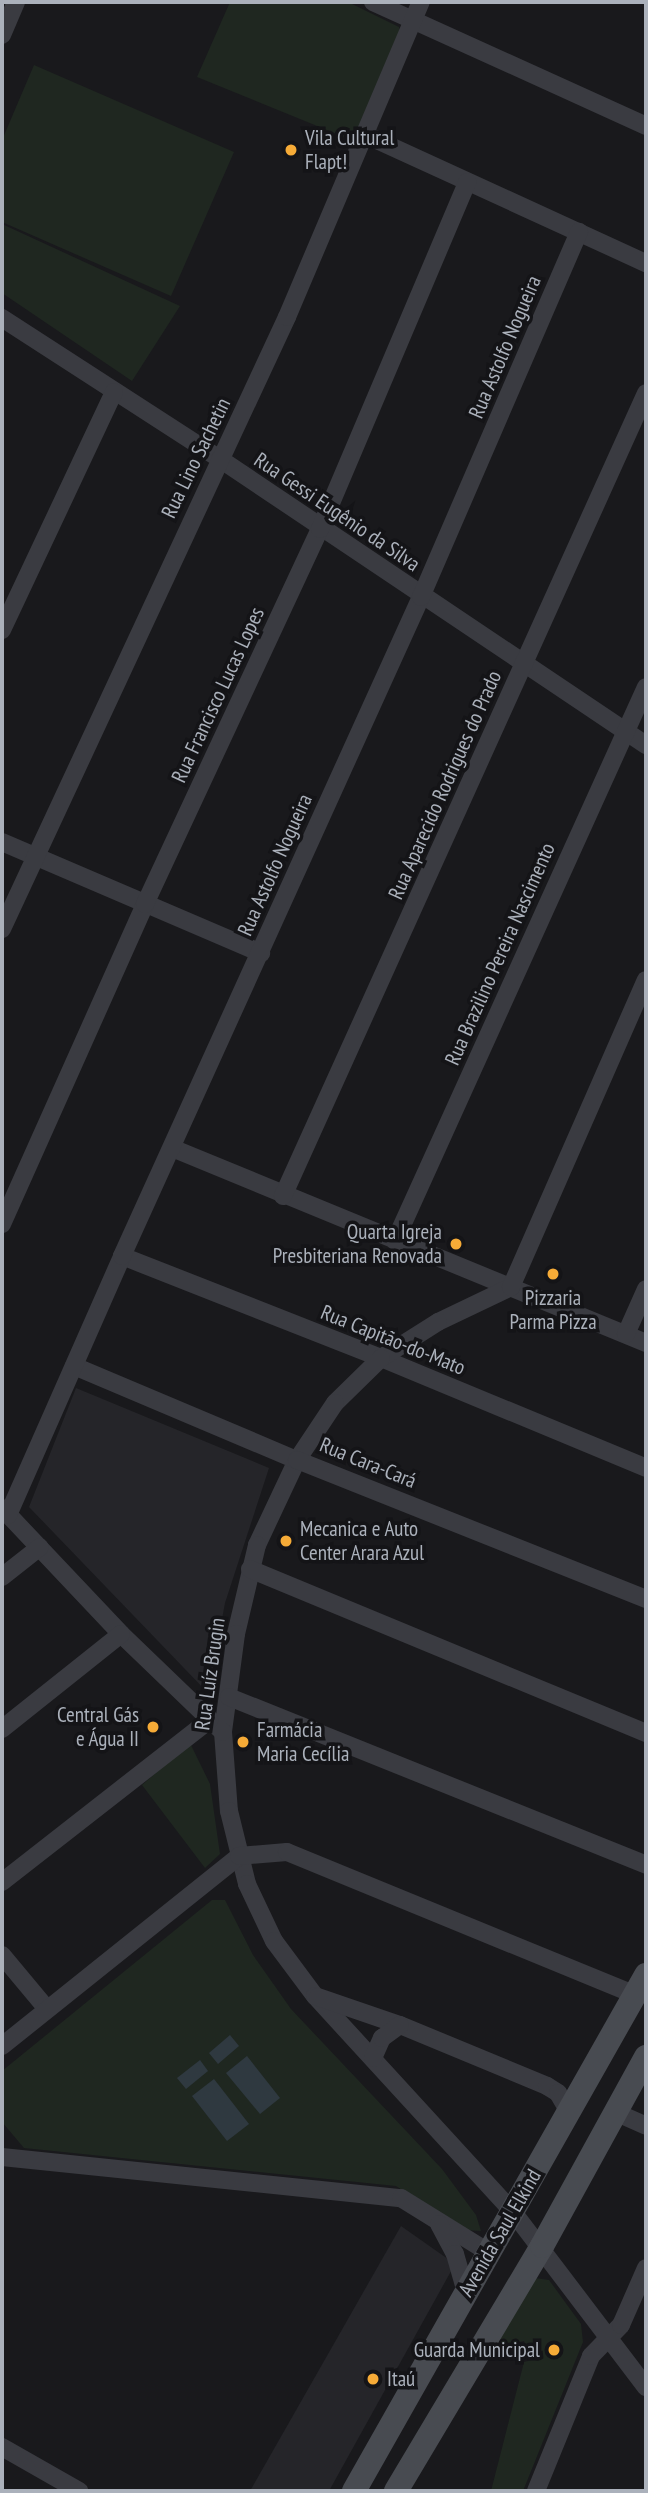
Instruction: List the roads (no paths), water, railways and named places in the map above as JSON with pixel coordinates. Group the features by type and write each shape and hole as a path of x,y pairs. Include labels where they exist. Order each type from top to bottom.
{"main road":[{"name":"Avenida Saul Elkind","path":"354,2491 641,1985"},
{"name":"Avenida Saul Elkind","path":"396,2491 542,2246 646,2057"}],"street":[{"path":"2,35 16,2"},
{"path":"373,2 646,126"},
{"name":"Rua Lino Sachetin","path":"2,929 287,317 421,2"},
{"path":"366,135 646,263"},
{"name":"Rua Francisco Lucas Lopes","path":"2,1224 145,904 320,528 467,182"},
{"name":"Rua Astolfo Nogueira","path":"5,1512 74,1366 421,597 579,232"},
{"name":"Rua Gessi Eugênio da Silva","path":"3,323 220,459 421,597 646,745"},
{"path":"2,630 114,392"},
{"name":"Rua Aparecido Rodrigues do Prado","path":"283,1196 646,393"},
{"name":"Rua Brazilino Pereira Nascimento","path":"395,1241 646,687"},
{"path":"2,842 261,953"},
{"path":"510,1287 646,980"},
{"path":"172,1147 283,1196 646,1343"},
{"name":"Rua Capitão-do-Mato","path":"122,1256 381,1358 646,1468"},
{"name":"Rua Luíz Brugin","path":"510,1287 438,1322 381,1358 335,1403 297,1460 274,1505 250,1569 236,1634 223,1732 229,1811 247,1884 269,1932 315,1996 542,2246 646,2387"},
{"path":"626,1334 646,1289"},
{"name":"Rua Cara-Cará","path":"74,1366 297,1460 646,1598"},
{"path":"5,1512 121,1634 223,1732"},
{"path":"2,1577 40,1547"},
{"path":"250,1569 646,1733"},
{"path":"2,1729 121,1634"},
{"path":"229,1697 646,1866"},
{"path":"2,1882 209,1720"},
{"path":"2,2046 239,1856 287,1852 641,1985"},
{"path":"2,1955 47,2009"},
{"path":"315,1996 401,2025 547,2086 558,2093 569,2112"},
{"path":"373,2058 382,2038 401,2025"},
{"path":"615,2112 646,2126"},
{"path":"2,2157 401,2198 488,2252"},
{"path":"439,2224 455,2254 466,2292"},
{"path":"536,2491 591,2356 621,2325 646,2268"},
{"path":"2,2446 79,2491"}],"place":[{"name":"Vila Cultural Flapt!","path":"291,150"},
{"name":"Quarta Igreja Presbiteriana Renovada","path":"456,1244"},
{"name":"Pizzaria Parma Pizza","path":"553,1274"},
{"name":"Mecanica e Auto Center Arara Azul","path":"286,1541"},
{"name":"Central Gás e Água II","path":"153,1727"},
{"name":"Farmácia Maria Cecília","path":"243,1742"},
{"name":"Guarda Municipal","path":"554,2350"},
{"name":"Itaú","path":"373,2379"}]}
